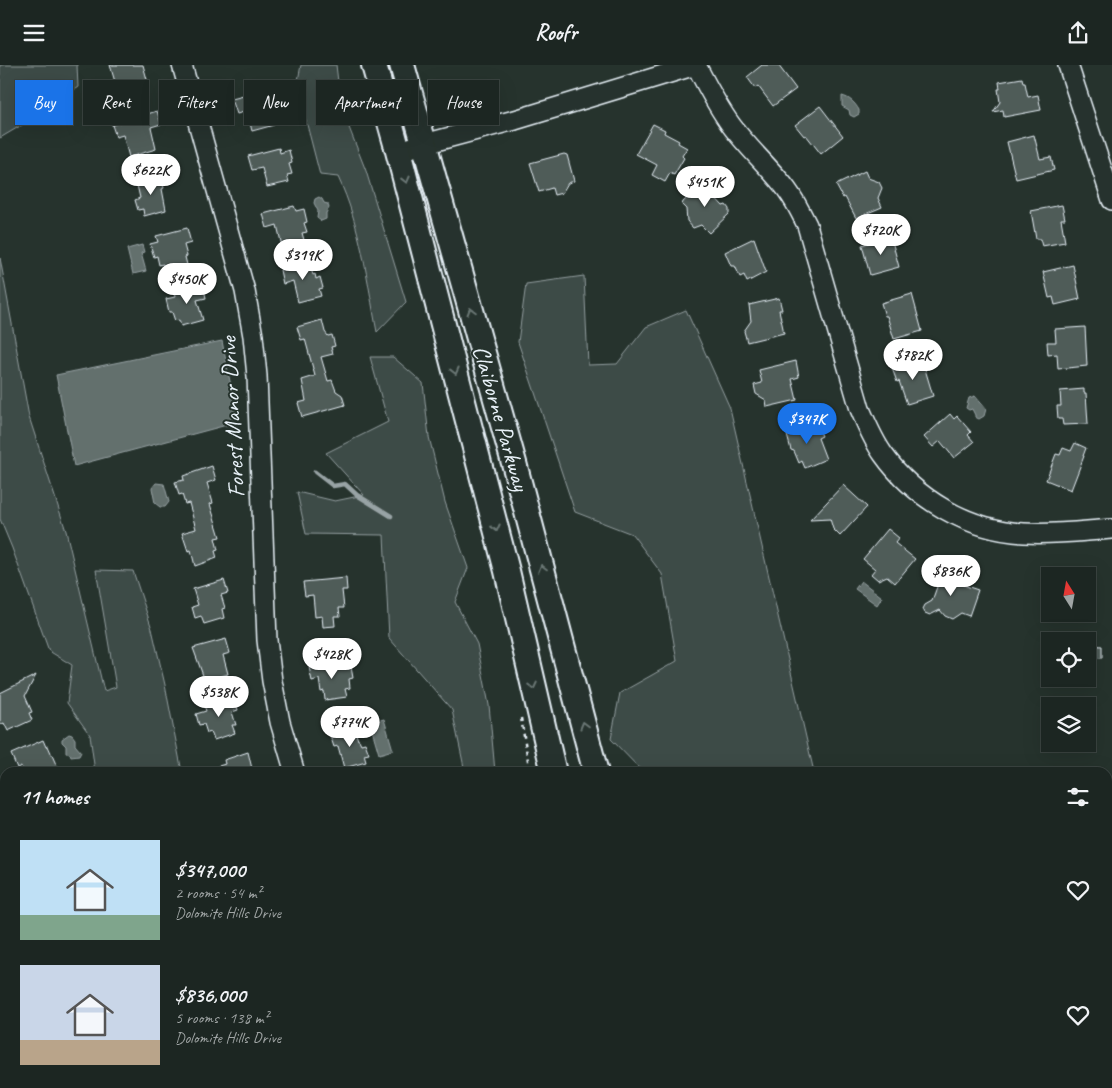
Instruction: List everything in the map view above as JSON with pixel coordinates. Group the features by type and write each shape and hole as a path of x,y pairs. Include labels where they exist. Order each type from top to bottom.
{"main road":[{"name":"Claiborne Parkway","path":"374,65 507,571 553,767"},
{"name":"Claiborne Parkway","path":"402,65 511,453 594,767"}],"street":[{"name":"Forest Manor Drive","path":"182,65 245,291 254,336 267,640 280,722 293,767"},
{"path":"398,151 515,121 696,65 712,96 730,124 751,150 780,180 795,202 807,225 860,409 882,453 898,473 917,491 937,505 958,517 979,525 1024,533 1112,529"},
{"path":"1068,65 1112,200"}],"shaded area":[{"path":"0,65 77,65 78,87 73,90 73,80 15,80 15,125 22,125 0,138"},
{"path":"301,65 336,65 338,80 316,80 316,125 348,125 366,171 406,302 377,332 358,234 338,177 320,175 306,121 306,80 298,80"},
{"path":"842,96 854,103 859,110 859,114 854,117 850,115 849,110 842,106"},
{"path":"319,197 324,203 328,204 329,208 326,213 326,219 321,221 317,218 318,211 314,203 315,199"},
{"path":"142,245 144,252 141,253 146,271 133,274 127,249"},
{"path":"0,258 29,417 66,531 104,691 116,687 96,570 133,571 152,629 181,767 94,767 90,735 67,703 72,665 49,651 0,519"},
{"path":"584,276 588,365 617,364 646,327 686,310 730,408 813,767 638,767 611,739 620,693 677,661 662,574 632,534 575,512 518,342 526,284"},
{"path":"222,341 238,422 74,466 56,375"},
{"path":"370,357 393,357 423,383 429,437 445,502 468,568 455,602 477,644 489,705 495,767 464,767 452,710 389,638 384,535 306,534 297,492 335,501 364,495 326,453 388,422"},
{"path":"975,396 986,409 984,416 979,419 975,417 972,409 966,408 969,398"},
{"path":"156,483 164,484 169,502 165,507 160,507 155,503 152,488"},
{"path":"861,581 882,597 877,605 855,589"},
{"path":"384,719 393,750 379,754 370,723"},
{"path":"69,734 75,739 75,745 81,752 79,756 71,757 70,754 66,753 66,746 62,739"}],"building":[{"path":"110,65 143,65 147,80 114,80"},
{"path":"762,65 778,65 796,89 773,106 758,86 755,88 747,77"},
{"path":"1022,78 1028,97 1038,95 1041,110 1004,117 1003,110 993,112 1000,102 999,82"},
{"path":"244,96 244,112 237,114 234,98"},
{"path":"820,106 843,136 821,154 806,135 804,136 795,125"},
{"path":"157,111 159,118 159,125 151,127 156,149 129,157 123,135 116,137 112,125 149,125 149,113"},
{"path":"653,124 665,130 664,133 687,148 682,156 684,158 674,175 670,173 665,182 652,175 657,165 636,154"},
{"path":"250,125 274,125 252,131"},
{"path":"1034,135 1040,159 1051,157 1054,170 1016,179 1007,142"},
{"path":"279,148 280,153 289,150 292,163 289,164 292,174 287,175 289,182 267,187 262,168 252,170 248,156"},
{"path":"564,154 567,155 574,181 568,183 562,193 554,195 552,188 539,192 530,163"},
{"path":"865,171 868,178 879,182 882,188 878,198 882,207 856,218 836,185"},
{"path":"161,175 166,210 144,216 143,209 138,210 135,200 140,198 136,181"},
{"path":"709,178 718,188 712,194 723,206 726,205 729,209 729,214 709,233 701,225 693,228 687,221 686,209 682,205"},
{"path":"1062,205 1065,219 1061,219 1065,242 1042,246 1040,239 1036,239 1031,211"},
{"path":"294,206 296,211 304,209 307,222 304,223 307,232 302,233 304,240 282,246 277,225 267,228 263,214"},
{"path":"187,228 191,243 184,245 187,265 165,271 163,264 159,265 157,256 154,257 150,244 158,242 156,236"},
{"path":"891,237 899,267 870,275 862,245"},
{"path":"754,238 766,272 747,282 744,275 740,277 735,266 731,266 725,252"},
{"path":"309,262 313,275 315,274 316,279 320,277 323,288 319,289 321,296 298,302 293,281 283,284 280,270"},
{"path":"1073,265 1080,299 1055,305 1053,297 1049,298 1043,272"},
{"path":"203,284 206,298 197,300 203,320 181,326 179,320 175,321 172,312 169,312 166,299 175,297 174,292"},
{"path":"912,294 922,331 894,339 881,303"},
{"path":"779,298 782,310 779,310 784,333 747,342 744,331 751,321 749,305"},
{"path":"322,320 325,332 328,336 332,335 335,346 331,347 333,354 321,357 328,381 332,380 336,391 342,395 345,405 302,417 298,403 306,401 302,380 315,376 305,339 301,340 297,327"},
{"path":"1085,327 1087,366 1058,369 1057,354 1048,355 1047,342 1056,342 1055,329"},
{"path":"922,359 933,396 907,404 892,368"},
{"path":"796,361 799,377 792,379 797,400 767,407 766,400 756,394 754,385 762,383 759,370"},
{"path":"1084,389 1084,393 1086,393 1088,424 1063,425 1062,419 1058,419 1057,406 1061,406 1060,391"},
{"path":"950,414 954,419 957,416 971,432 968,435 974,442 954,458 940,441 933,447 924,437"},
{"path":"816,423 822,436 818,438 826,459 805,468 802,461 799,463 794,451 791,450 787,435"},
{"path":"1075,443 1086,448 1071,490 1046,480 1056,454 1060,455 1063,448 1071,451"},
{"path":"212,466 216,480 207,483 213,503 210,504 220,537 215,538 218,550 215,551 217,558 195,566 191,550 188,551 182,533 196,529 189,503 185,504 182,494 179,495 175,482 184,480 183,476"},
{"path":"843,485 867,507 840,536 833,529 830,519 810,520"},
{"path":"888,529 899,538 895,543 915,559 895,583 887,576 878,580 871,574 875,569 863,559"},
{"path":"944,567 958,572 954,582 978,590 969,616 961,613 952,619 945,616 940,610 930,615 925,613 923,609 925,605 932,601"},
{"path":"346,578 347,590 342,590 344,608 339,608 340,616 334,616 335,626 323,627 322,616 315,617 313,595 305,596 303,582"},
{"path":"224,580 228,593 221,595 225,608 222,609 224,618 204,624 201,616 195,618 192,607 198,605 193,589"},
{"path":"226,639 230,653 223,655 228,674 205,681 193,648"},
{"path":"1096,646 1102,646 1102,658 1096,658"},
{"path":"340,662 341,669 351,667 353,678 349,679 350,688 345,689 347,697 325,700 324,691 321,692 319,679 312,681 309,667"},
{"path":"36,675 25,696 32,712 29,713 32,720 8,731 4,723 0,725 0,693"},
{"path":"234,696 238,710 232,712 236,725 232,725 235,733 214,740 211,732 207,733 204,724 199,725 196,714 206,711 204,705"},
{"path":"354,728 358,740 361,744 365,743 369,754 364,755 366,762 344,767 338,746 334,747 330,735"},
{"path":"43,740 46,747 48,746 57,767 17,767 11,754"},
{"path":"248,752 252,767 216,767 225,764 224,760"}],"waterway":[{"path":"315,472 333,486 345,484 357,495 391,516"}]}
